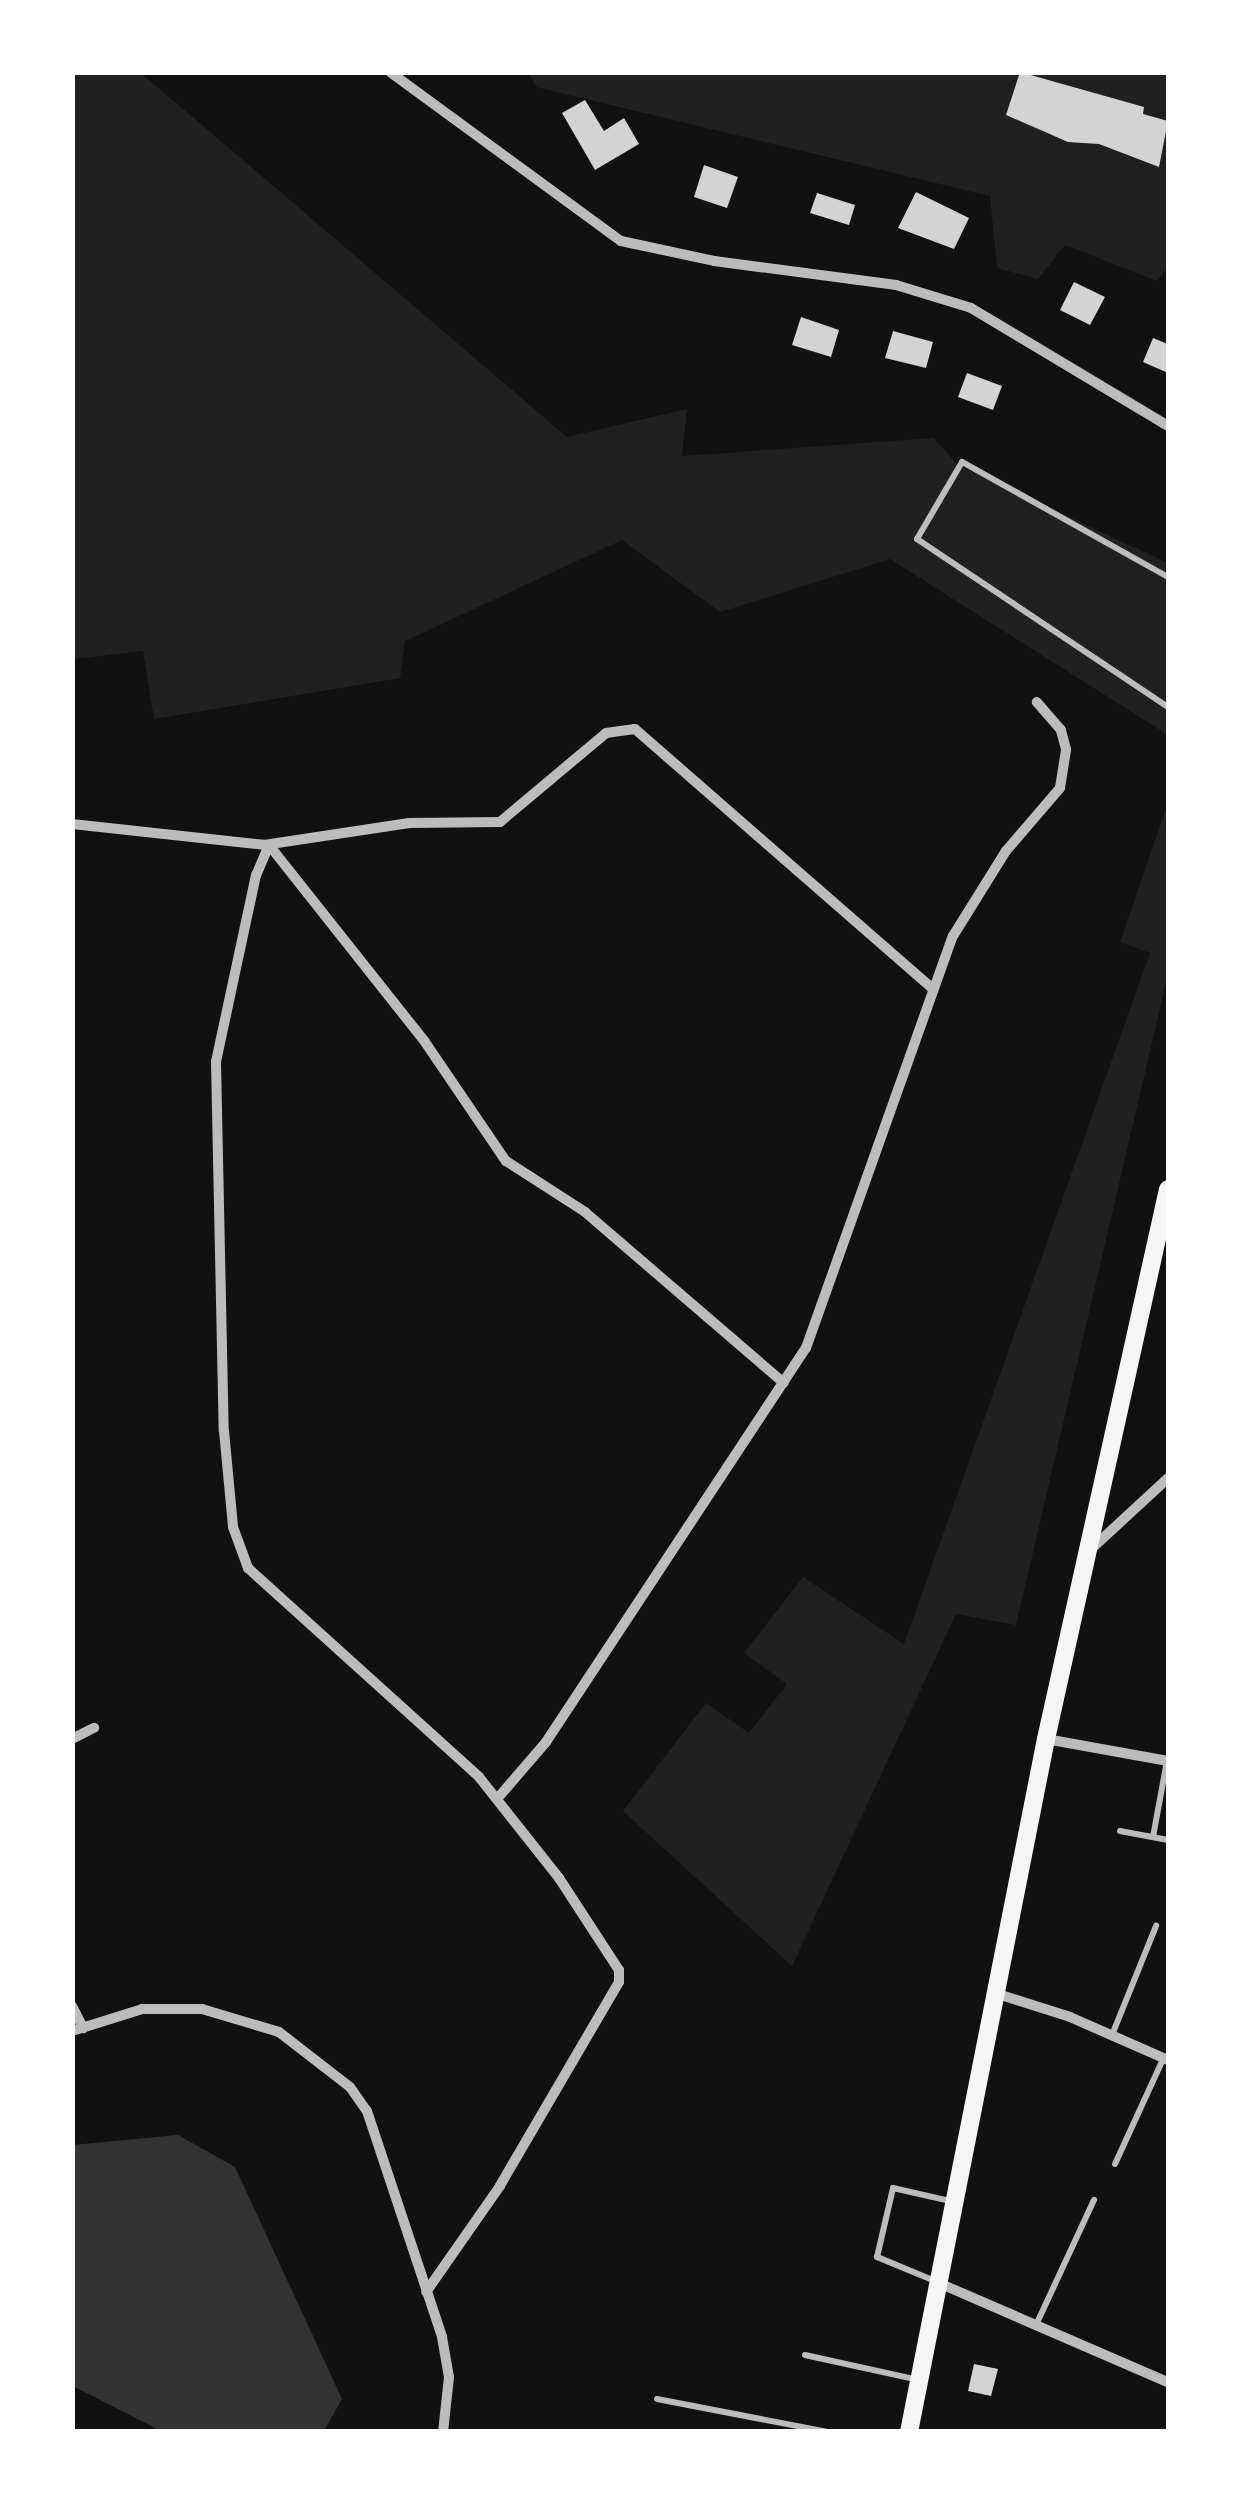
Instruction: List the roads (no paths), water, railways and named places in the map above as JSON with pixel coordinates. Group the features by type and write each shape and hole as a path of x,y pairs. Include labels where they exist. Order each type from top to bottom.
{"main road":[{"path":"909,2432 958,2202 1046,1739 1168,1190"}],"street":[{"path":"390,72 621,242 714,261 896,284 971,308 1168,426"},
{"path":"497,1799 546,1742 784,1383 825,1296 932,988 977,892 1060,788 1066,749 1061,730 1037,702"},
{"path":"72,824 269,845 409,823 500,822 606,734 635,729 932,988"},
{"path":"269,845 425,1042 506,1161 584,1212 784,1383"},
{"path":"269,845 256,875 216,1062 223,1412 233,1527 248,1568 377,1680 497,1799 619,1970 619,1982 500,2186 426,2292"},
{"path":"1085,1556 1168,1478"},
{"path":"72,1739 94,1728"},
{"path":"1046,1739 1168,1761"},
{"path":"998,1994 1166,2059"},
{"path":"72,2006 78,2030 142,2010 202,2009 279,2032 329,2064 367,2111 426,2292 446,2357 443,2432"},
{"path":"941,2284 1168,2382"}],"lane":[{"path":"1168,578 962,462 917,539 1168,707"},
{"path":"1152,1837 1168,1761"},
{"path":"1120,1831 1168,1840"},
{"path":"1112,2035 1156,1926"},
{"path":"1115,2164 1166,2059"},
{"path":"941,2284 877,2258 893,2188 958,2202"},
{"path":"1036,2325 1094,2200"},
{"path":"805,2354 920,2380"},
{"path":"657,2399 829,2432"}]}
